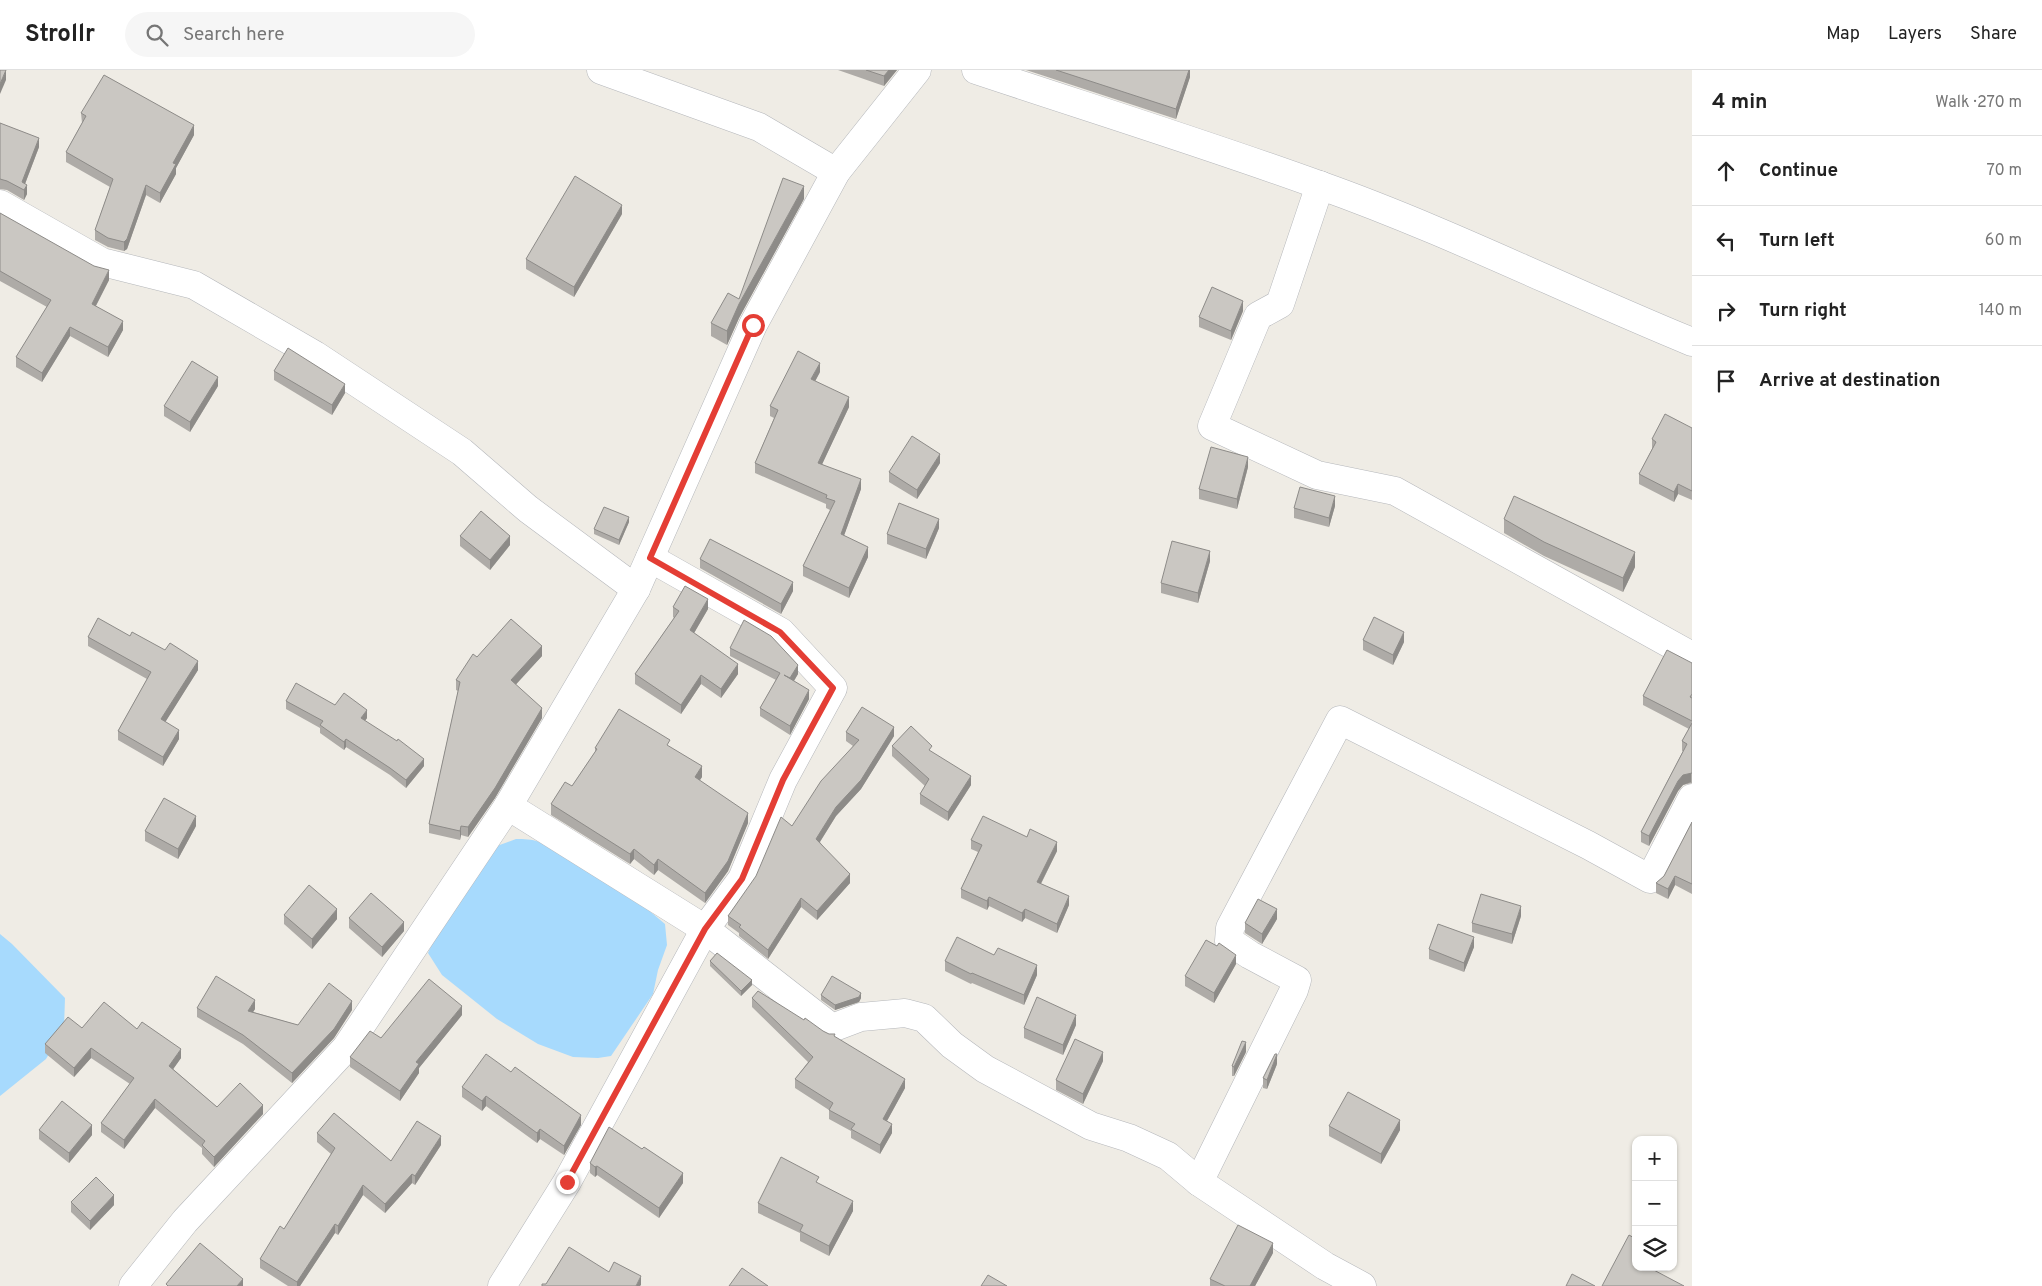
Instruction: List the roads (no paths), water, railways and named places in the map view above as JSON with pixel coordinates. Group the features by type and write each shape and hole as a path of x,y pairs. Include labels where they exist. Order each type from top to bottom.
{"street":[{"path":"601,70 759,127 836,172"},
{"path":"133,1286 185,1221 346,1048 508,806 636,589 753,325 836,172 917,70"},
{"path":"976,70 1320,185 1425,226 1612,309 1692,342"},
{"path":"1320,185 1280,304 1258,316 1212,426 1318,476 1395,491 1692,656"},
{"path":"0,204 35,222 102,262 194,285 315,355 462,452 528,509 636,589"},
{"path":"502,1286 567,1182 705,929 742,879 783,780 833,688 780,632 650,558"},
{"path":"1199,1182 1294,990 1297,980 1250,956 1229,941 1230,928 1340,720 1588,845 1650,879 1692,798"},
{"path":"508,806 705,929 832,1028 861,1017 905,1013 924,1018 952,1045 986,1069 1092,1126 1129,1138 1168,1156 1199,1182 1325,1266 1362,1286"}],"water":[{"path":"516,839 536,841 573,857 606,877 665,924 667,945 658,970 653,994 611,1056 598,1058 573,1057 538,1044 497,1019 442,975 428,953 442,922 494,847"},
{"path":"0,934 65,998 64,1028 46,1059 0,1096"}]}
